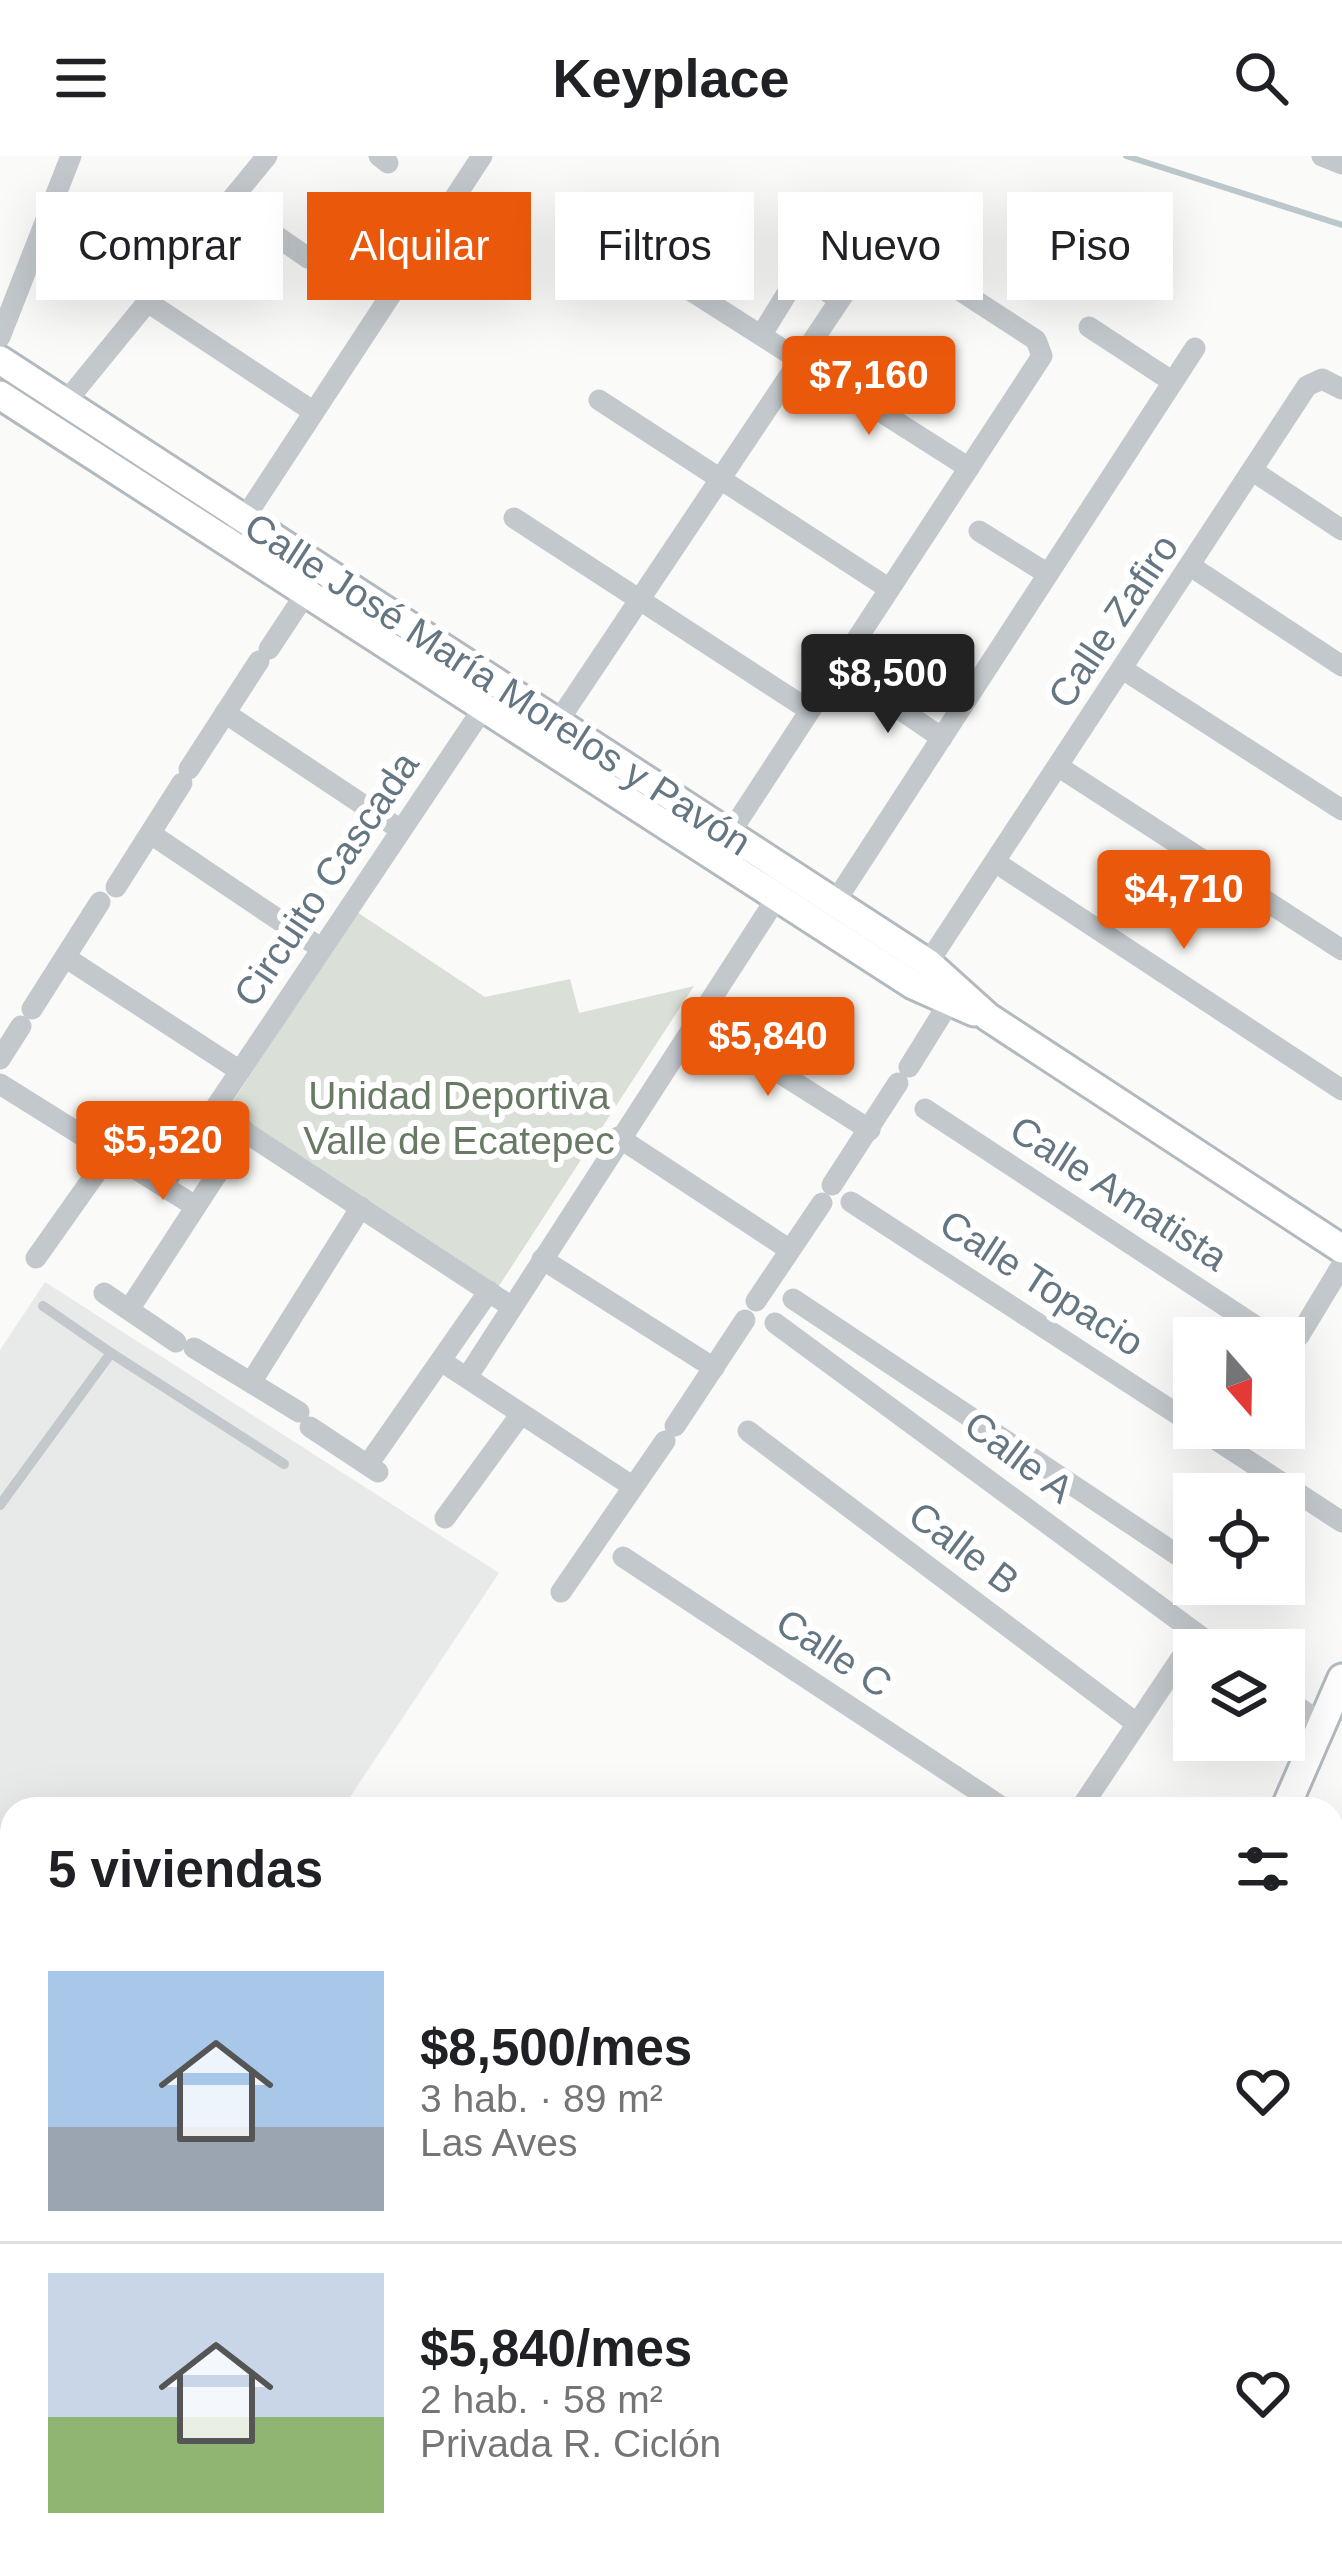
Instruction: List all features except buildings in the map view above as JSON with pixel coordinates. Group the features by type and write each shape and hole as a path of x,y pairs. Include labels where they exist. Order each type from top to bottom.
{"street":[{"path":"0,337 71,156"},
{"path":"239,192 267,156"},
{"path":"229,544 310,410 482,156"},
{"path":"1322,156 1342,164"},
{"path":"64,404 151,300"},
{"path":"706,300 969,468"},
{"path":"762,334 784,300"},
{"path":"549,735 839,300"},
{"path":"730,833 1042,350 970,300"},
{"path":"149,303 310,410"},
{"path":"1089,327 1173,382"},
{"path":"835,902 1196,348"},
{"name":"Calle José María Morelos y Pavón","path":"0,360 243,518 491,697 1342,1250"},
{"name":"Calle Zafiro","path":"928,963 1317,379 1342,389"},
{"name":"Calle José María Morelos y Pavón","path":"0,395 306,593 491,697"},
{"path":"599,400 716,482 888,588"},
{"path":"1253,471 1342,530"},
{"path":"514,518 809,710"},
{"path":"979,531 1048,574"},
{"path":"1192,567 1342,666"},
{"path":"0,1059 306,593"},
{"path":"1124,670 1342,810"},
{"path":"866,686 942,738"},
{"name":"Circuito Cascada","path":"163,1186 491,697"},
{"path":"225,713 401,830"},
{"name":"Calle José María Morelos y Pavón","path":"549,735 730,833 784,886 835,902 928,963 953,995"},
{"path":"1059,767 1342,950"},
{"path":"152,834 322,949"},
{"path":"995,862 1342,1090"},
{"path":"468,1376 784,886"},
{"path":"65,957 240,1071"},
{"path":"561,1592 714,1368 953,995"},
{"path":"697,1021 870,1130"},
{"path":"0,1084 195,1206"},
{"name":"Calle Amatista","path":"925,1109 1242,1317"},
{"path":"213,1111 512,1306"},
{"path":"130,1308 245,1131"},
{"path":"618,1137 790,1250"},
{"path":"36,1258 111,1152"},
{"name":"Calle Topacio","path":"850,1202 1173,1412"},
{"path":"252,1381 361,1207"},
{"path":"542,1259 714,1368"},
{"path":"1305,1326 1342,1265"},
{"path":"104,1293 252,1381 374,1468 489,1291"},
{"path":"793,1299 900,1365 1173,1552"},
{"name":"Calle A","path":"776,1323 1190,1629"},
{"path":"441,1361 632,1486"},
{"path":"878,1397 900,1365"},
{"path":"445,1518 521,1414"},
{"name":"Calle B","path":"748,1431 1136,1723"},
{"name":"Calle Topacio","path":"1230,1449 1267,1473"},
{"name":"Calle Topacio","path":"1305,1497 1342,1522"},
{"name":"Calle C","path":"623,1557 987,1797"},
{"path":"1088,1797 1173,1669"},
{"path":"1290,1797 1342,1678"},
{"path":"1305,1712 1322,1724"}],"lane":[{"path":"43,1306 284,1464"},
{"path":"0,1504 111,1353"}],"shaded area":[{"path":"45,1282 499,1573 350,1797 0,1797 0,1350"}],"green space":[{"name":"Unidad Deportiva Valle de Ecatepec","path":"357,912 485,997 570,979 579,1013 694,986 497,1289 228,1109"}],"waterway":[{"path":"1126,156 1342,225"}]}
